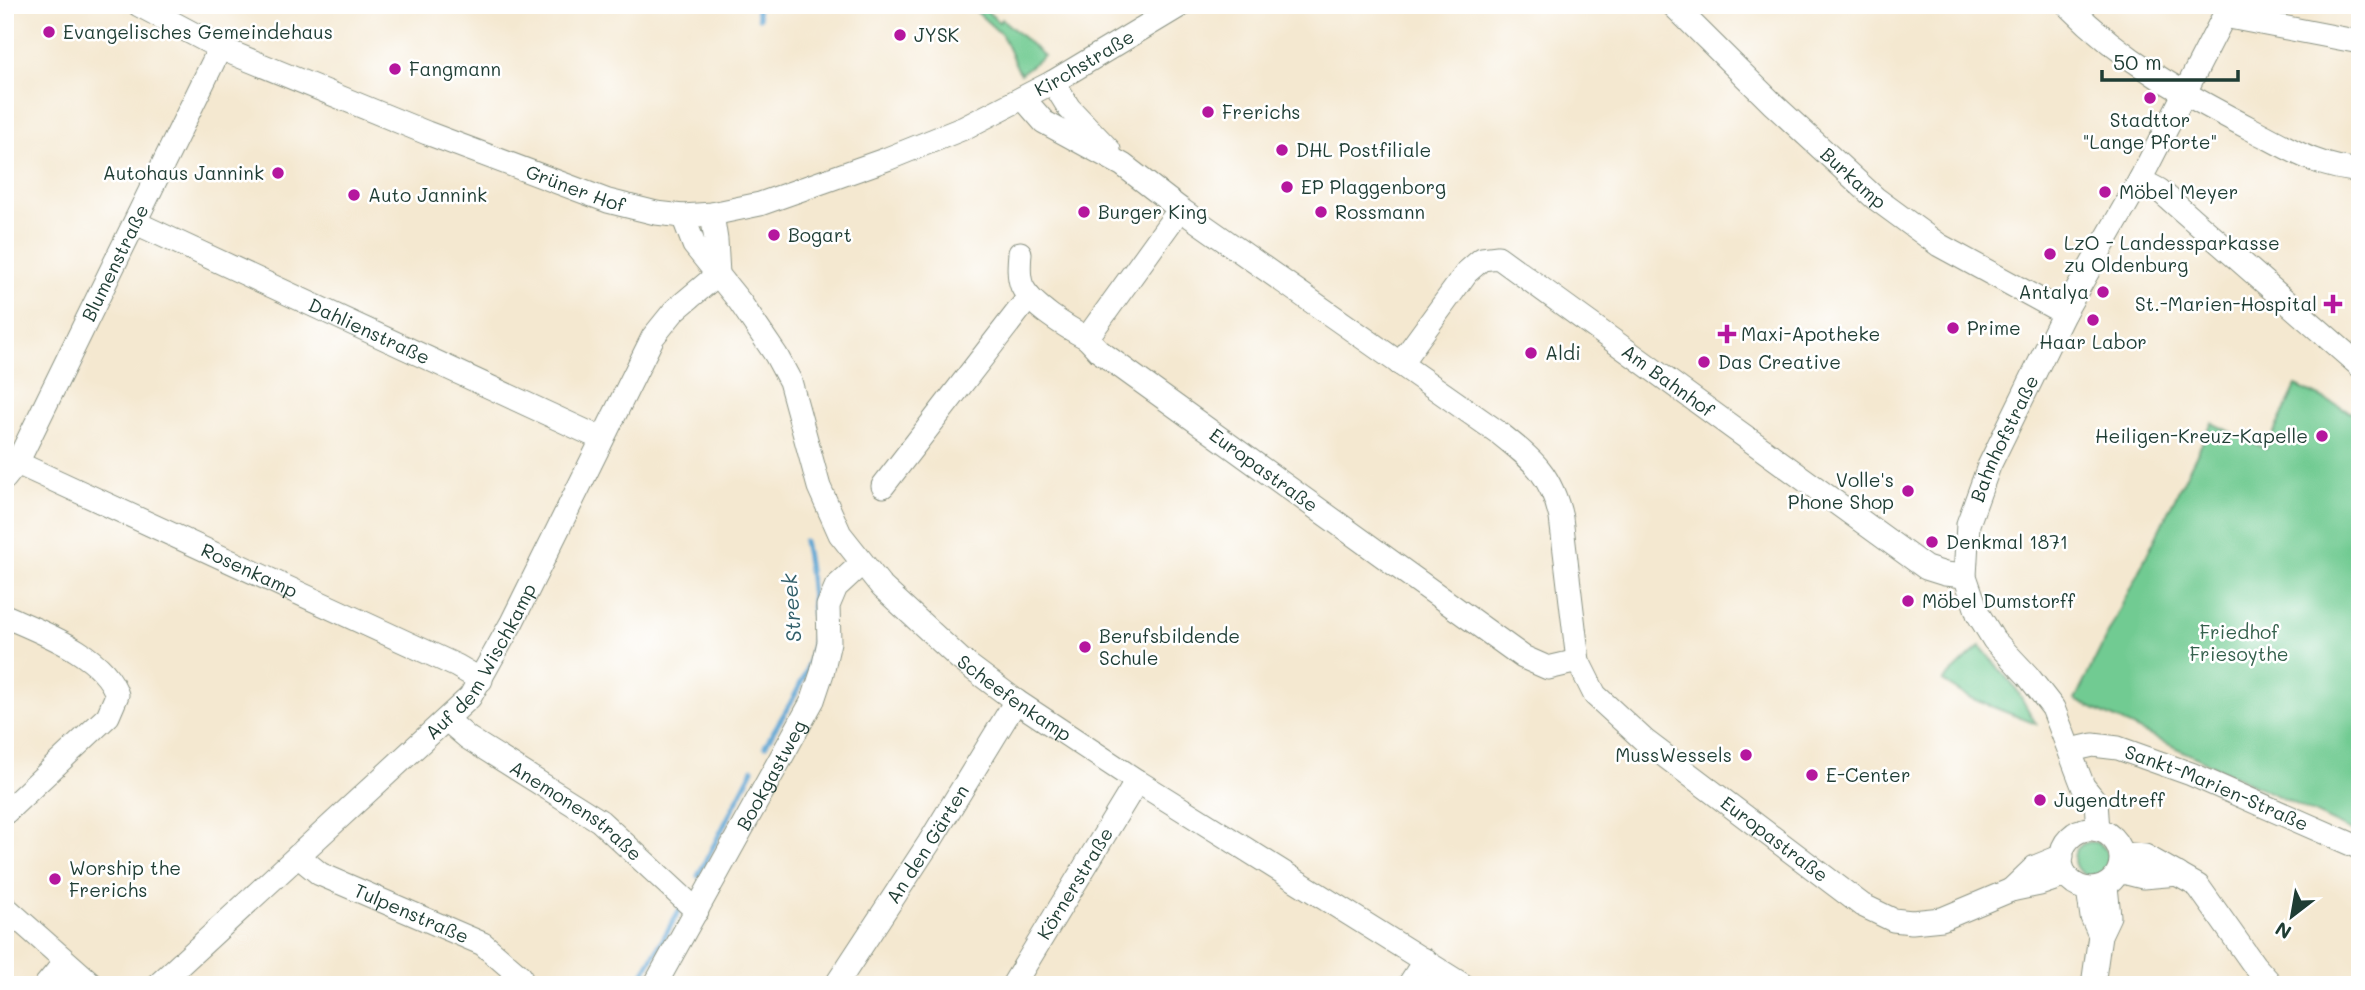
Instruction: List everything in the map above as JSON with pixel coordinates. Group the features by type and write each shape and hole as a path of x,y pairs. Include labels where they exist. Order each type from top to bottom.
{"street":[{"name":"Grüner Hof","path":"139,5 220,48 426,133 608,201 656,213 683,216 712,214 760,204 887,159 964,128 1023,98"},
{"name":"Kirchstraße","path":"1023,98 1181,5"},
{"name":"Burkamp","path":"1673,5 1773,104 1875,198 1939,244 2064,313"},
{"path":"2068,5 2129,59 2185,95 2313,161 2360,170"},
{"name":"Bahnhofstraße","path":"2088,831 2096,802 2083,786 2053,708 1994,640 1978,614 1965,576 1968,524 1989,466 2064,313 2140,180 2225,11"},
{"path":"2225,11 2360,42"},
{"name":"Blumenstraße","path":"11,470 136,223 220,48"},
{"name":"Europastraße","path":"1053,82 1069,108 1123,165 1180,209 1499,433 1546,476 1556,496 1561,518 1578,662 1595,695 1619,719 1862,905 1893,920 1912,922 1942,919 2011,890 2035,867 2064,866"},
{"name":"Europastraße","path":"1023,98 1044,122 1123,165"},
{"path":"2140,180 2159,190 2360,366"},
{"path":"1087,338 1180,209"},
{"path":"712,214 718,274"},
{"name":"Scheefenkamp","path":"683,216 694,245 760,330 790,381 819,487 840,534 882,587 960,659 1016,701 1137,781 1463,985"},
{"name":"Dahlienstraße","path":"136,223 602,439"},
{"path":"883,486 1029,297 1021,284 1020,253"},
{"name":"Am Bahnhof","path":"1400,364 1467,272 1482,259 1498,257 1926,568 1945,575 1965,576"},
{"name":"Auf dem Wischkamp","path":"158,985 470,696 481,680 653,337 674,311 718,274"},
{"name":"Europastraße","path":"1029,297 1087,338 1099,351 1523,657 1548,668 1578,662"},
{"name":"Rosenkamp","path":"11,470 457,666 481,680"},
{"name":"Bookgastweg","path":"656,985 813,699 828,642 828,607 836,587 862,563"},
{"path":"5,616 87,658 107,673 117,695 108,716 5,813"},
{"name":"An den Gärten","path":"836,985 929,843 1016,701"},
{"name":"Anemonenstraße","path":"447,720 468,738 600,821 697,911"},
{"name":"Sankt-Marien-Straße","path":"2071,750 2093,745 2118,748 2191,774 2360,848"},
{"name":"Körnerstraße","path":"1013,985 1137,781"},
{"path":"2093,985 2100,935 2092,917 2108,875 2112,838 2088,831 2064,847 2064,866 2079,887 2108,875 2143,877 2178,874 2198,887 2254,965 2272,985"},
{"name":"Tulpenstraße","path":"298,856 320,874 483,944 520,976"},
{"path":"5,907 93,985"},
{"path":"1409,985 1425,960"},
{"path":"46,985 65,962"}],"green space":[{"path":"969,5 980,5 999,22 1002,19 1044,56 1020,74 1002,35"},
{"name":"Friedhof Friesoythe","path":"2296,386 2360,416 2360,433 2356,441 2360,442 2360,835 2075,700 2212,423 2266,449"},
{"path":"1980,646 2017,690 2036,724 1968,697 1943,681"},
{"path":"2091,842 2103,847 2108,859 2103,871 2091,876 2079,871 2074,859 2079,847"}],"waterway":[{"name":"Streek","path":"756,5 759,18"},
{"name":"Streek","path":"765,746 798,690 811,654 813,613 804,541"},
{"name":"Streek","path":"698,876 753,769"},
{"name":"Streek","path":"637,985 680,909"}],"place":[{"name":"Evangelisches Gemeindehaus","path":"49,32"},
{"name":"JYSK","path":"900,35"},
{"name":"Fangmann","path":"395,69"},
{"name":"Stadttor \"Lange Pforte\"","path":"2150,98"},
{"name":"Frerichs","path":"1208,112"},
{"name":"DHL Postfiliale","path":"1282,150"},
{"name":"Autohaus Jannink","path":"278,173"},
{"name":"EP Plaggenborg","path":"1287,187"},
{"name":"Möbel Meyer","path":"2105,192"},
{"name":"Auto Jannink","path":"354,195"},
{"name":"Burger King","path":"1084,212"},
{"name":"Rossmann","path":"1321,212"},
{"name":"Bogart","path":"774,235"},
{"name":"LzO - Landessparkasse zu Oldenburg","path":"2050,254"},
{"name":"Antalya","path":"2103,292"},
{"name":"St.-Marien-Hospital","path":"2333,304"},
{"name":"Haar Labor","path":"2093,320"},
{"name":"Prime","path":"1953,328"},
{"name":"Maxi-Apotheke","path":"1727,334"},
{"name":"Aldi","path":"1531,353"},
{"name":"Das Creative","path":"1704,362"},
{"name":"Heiligen-Kreuz-Kapelle","path":"2322,436"},
{"name":"Volle's Phone Shop","path":"1908,491"},
{"name":"Denkmal 1871","path":"1932,542"},
{"name":"Möbel Dumstorff","path":"1908,601"},
{"name":"Berufsbildende Schule","path":"1085,647"},
{"name":"MussWessels","path":"1746,755"},
{"name":"E-Center","path":"1812,775"},
{"name":"Jugendtreff","path":"2040,800"},
{"name":"Worship the Frerichs","path":"55,879"}]}
